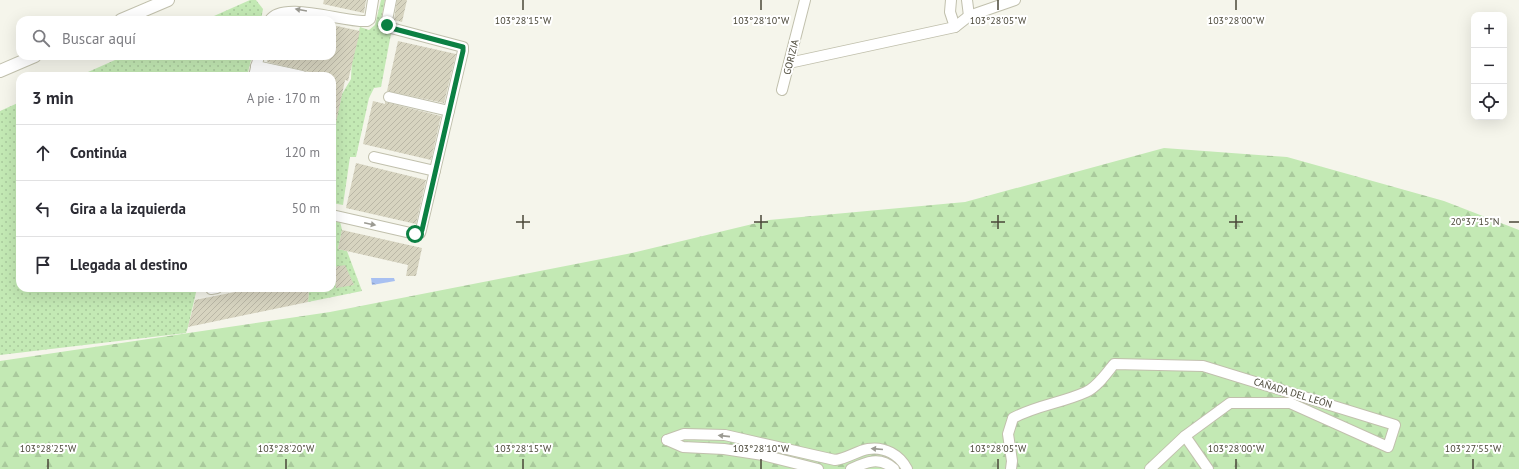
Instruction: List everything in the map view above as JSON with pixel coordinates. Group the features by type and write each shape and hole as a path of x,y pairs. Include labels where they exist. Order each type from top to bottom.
{"street":[{"path":"130,16 168,0"},
{"path":"336,16 368,21 370,19 373,0"},
{"path":"336,216 415,234 420,233 463,47 391,28 387,25 387,20 391,0"},
{"name":"GORIZIA","path":"782,90 805,0"},
{"path":"951,0 950,12 955,27"},
{"path":"967,0 970,16"},
{"path":"789,63 955,27 970,16 1015,0"},
{"path":"274,16 280,11 293,9 334,16"},
{"path":"0,71 26,60"},
{"path":"256,66 284,72"},
{"path":"389,97 449,111"},
{"path":"374,157 435,171"},
{"name":"CAÑADA DEL LEÓN","path":"1011,469 1012,461 1008,434 1013,418 1025,411 1087,392 1101,380 1114,364 1203,366 1395,424 1388,447 1290,403 1230,403 1185,436 1150,469"},
{"path":"818,469 763,455 724,449 683,447 667,440 684,434 725,435 835,460 845,459 867,449 878,448 895,454 904,463 907,469"},
{"path":"1185,436 1208,469"},
{"path":"851,469 867,462 878,460 894,469"}],"green space":[{"path":"250,0 256,0 263,9 262,16 214,16"},
{"path":"381,0 385,0 380,25 381,30 391,34 381,87 374,88 369,98 356,157 350,157 343,205 336,204 336,121 342,94 351,79 352,57 360,27 369,30 375,25"},
{"path":"115,60 251,60 248,72 88,72"},
{"path":"16,104 16,292 196,292 186,333 0,355 0,111"},
{"path":"1164,148 1287,157 1444,201 1519,230 1519,469 0,469 0,361 330,312 632,253 769,220 965,202"},
{"path":"336,216 339,217 342,230 338,249 347,251 362,291 308,302 309,292 336,292"}],"water":[{"path":"371,278 394,278 395,281 372,285"}],"building":[{"path":"324,0 366,0 364,13 323,4"},
{"path":"397,0 407,0 402,22 394,20"},
{"path":"336,26 360,31 348,81 345,80 336,123 336,72 309,72 267,62 267,60 336,60"},
{"path":"398,41 456,54 444,103 387,91"},
{"path":"373,101 385,104 385,102 441,116 431,160 363,144"},
{"path":"356,163 426,180 416,224 346,208"},
{"path":"342,230 422,248 416,276 406,276 408,265 338,249"},
{"path":"345,265 354,285 336,288 336,267"},
{"path":"235,292 309,292 308,302 188,327 195,300"}],"route":[{"path":"387,25 391,28 463,47 422,230 420,233 415,234"}]}
